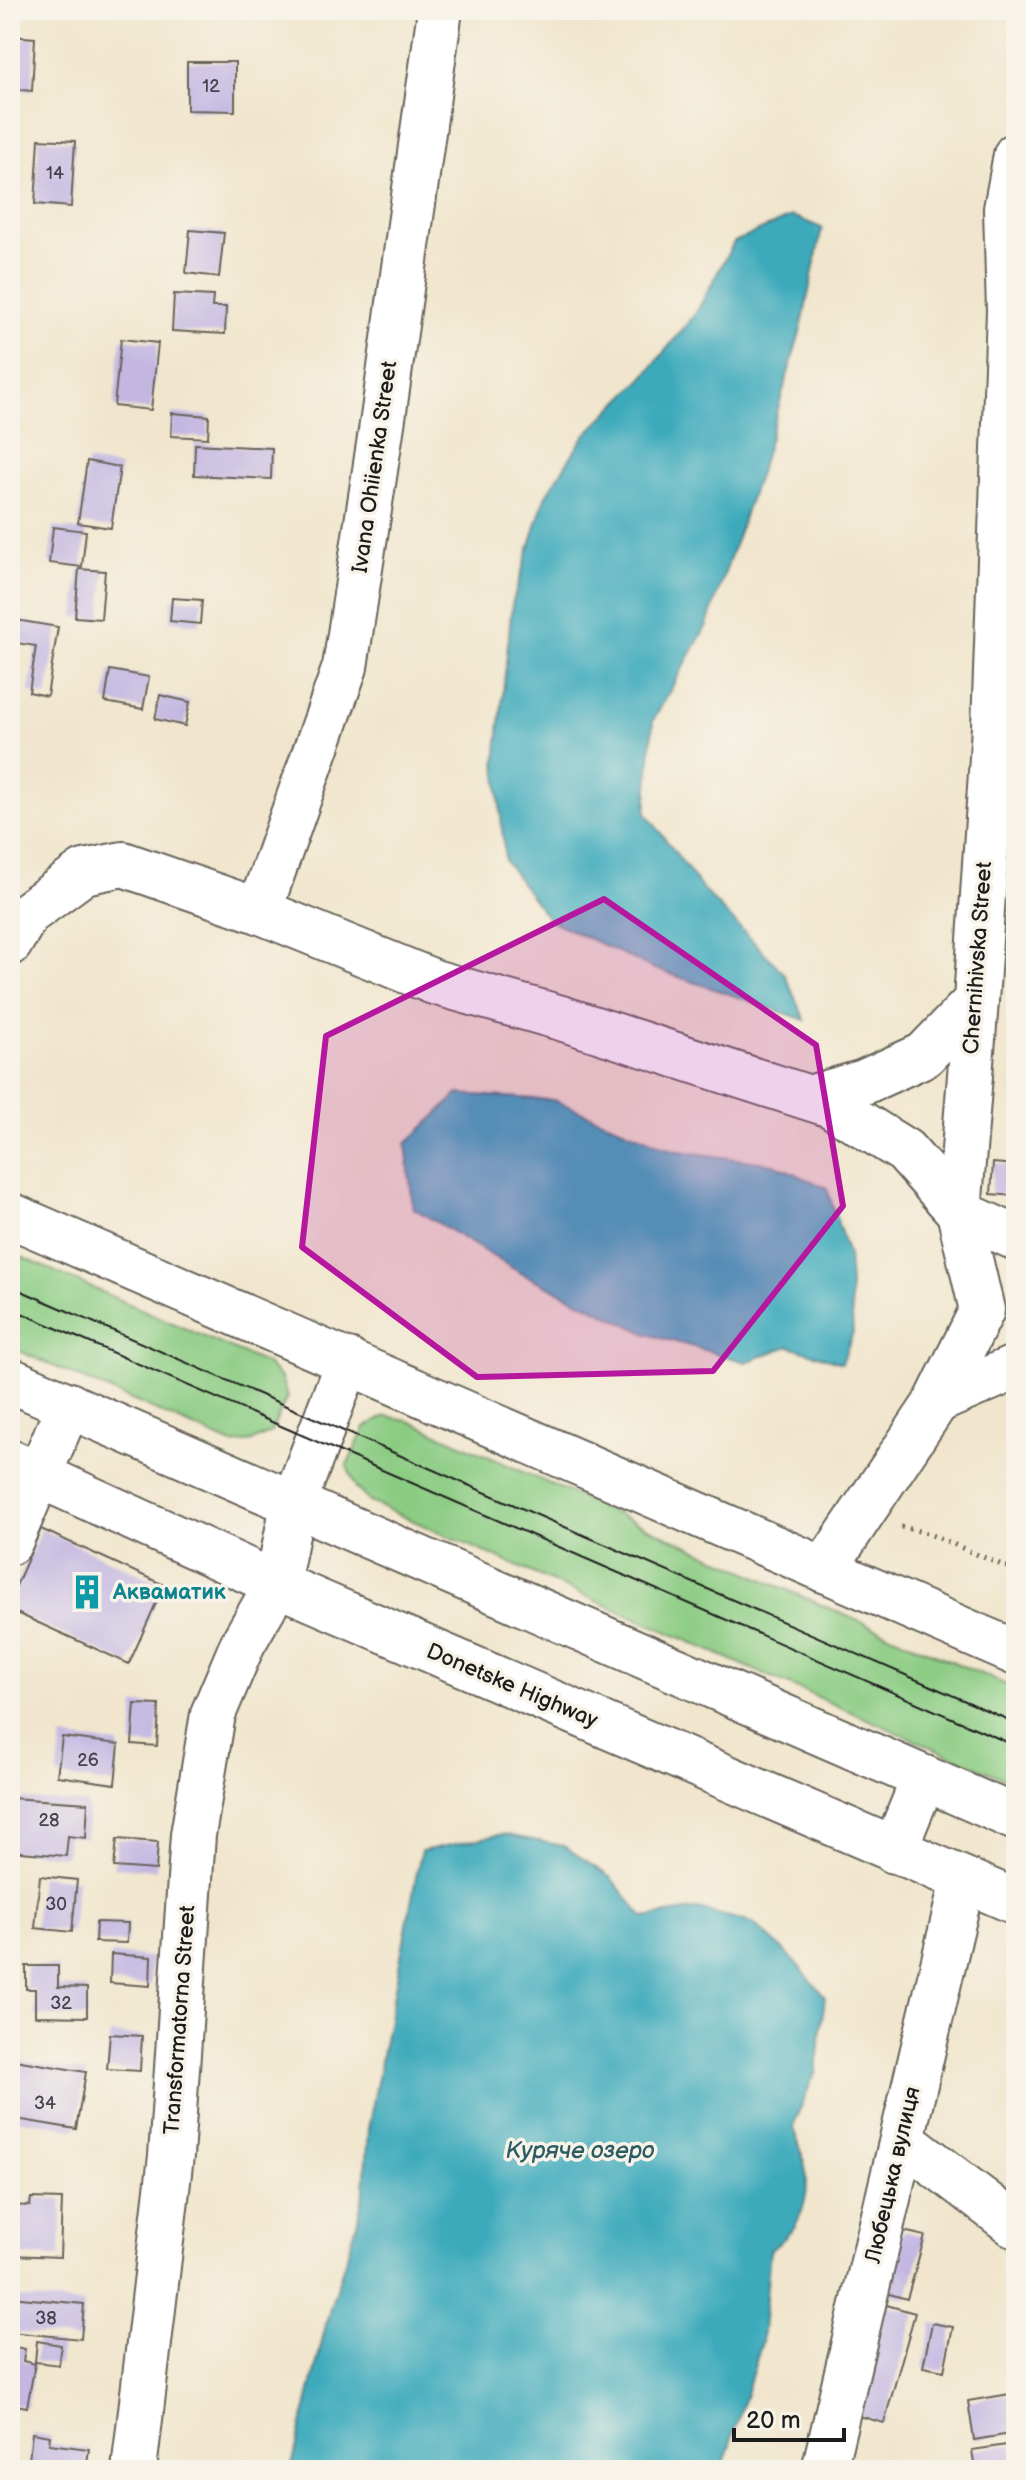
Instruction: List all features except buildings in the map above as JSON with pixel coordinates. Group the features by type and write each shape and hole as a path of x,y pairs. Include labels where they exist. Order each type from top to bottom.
{"main road":[{"name":"Ivana Ohiienka Street","path":"259,911 345,667 440,10"},
{"name":"Chernihivska Street","path":"824,1570 937,1401 982,1310 959,1212 994,727 1009,311 1006,209 1016,155"},
{"path":"10,943 27,914 84,872 123,864 259,911 434,982 561,1018 831,1105 905,1151 959,1212 1016,1238"},
{"path":"809,1098 864,1082 924,1055 976,1001"},
{"path":"10,1215 1016,1653"},
{"name":"Transformatorna Street","path":"134,2470 171,2156 193,1835 213,1714 243,1643 277,1584 293,1505 348,1361"},
{"path":"937,1401 1016,1367"},
{"path":"10,1380 1016,1818"},
{"path":"10,1542 24,1469 69,1405"},
{"name":"Donetske Highway","path":"24,1469 277,1584 1016,1902"},
{"path":"894,1851 924,1778"},
{"name":"Любецька вулиця","path":"824,2470 963,1880"},
{"path":"902,2139 1016,2226"}],"path":[{"path":"859,1517 927,1533 1016,1571"}],"highlighted area":[{"path":"604,899 816,1045 843,1206 713,1371 477,1377 302,1247 326,1036"}],"green space":[{"path":"10,1252 267,1364 281,1378 287,1397 271,1432 253,1441 232,1444 10,1347"},
{"path":"386,1416 407,1420 1016,1689 1016,1784 370,1502 356,1488 347,1466 365,1427"}],"water":[{"path":"792,216 822,228 802,325 763,461 707,625 653,721 646,813 704,891 784,973 805,1020 652,968 549,920 505,861 496,762 512,604 545,497 585,435 643,378 696,313 734,242"},
{"path":"458,1094 554,1100 673,1150 774,1164 827,1188 848,1255 853,1332 842,1363 789,1346 746,1362 647,1334 519,1272 413,1208 406,1144"},
{"name":"Куряче озеро","path":"502,1834 564,1846 611,1878 644,1918 698,1909 753,1923 790,1956 825,1997 816,2070 793,2127 805,2164 805,2199 794,2228 770,2251 762,2342 722,2470 291,2470 330,2308 357,2224 364,2190 368,2129 421,1851"}],"tram line":[{"path":"10,1286 1016,1723"},
{"path":"10,1308 1016,1746"}],"place":[{"name":"Акваматик","path":"87,1592"}]}
